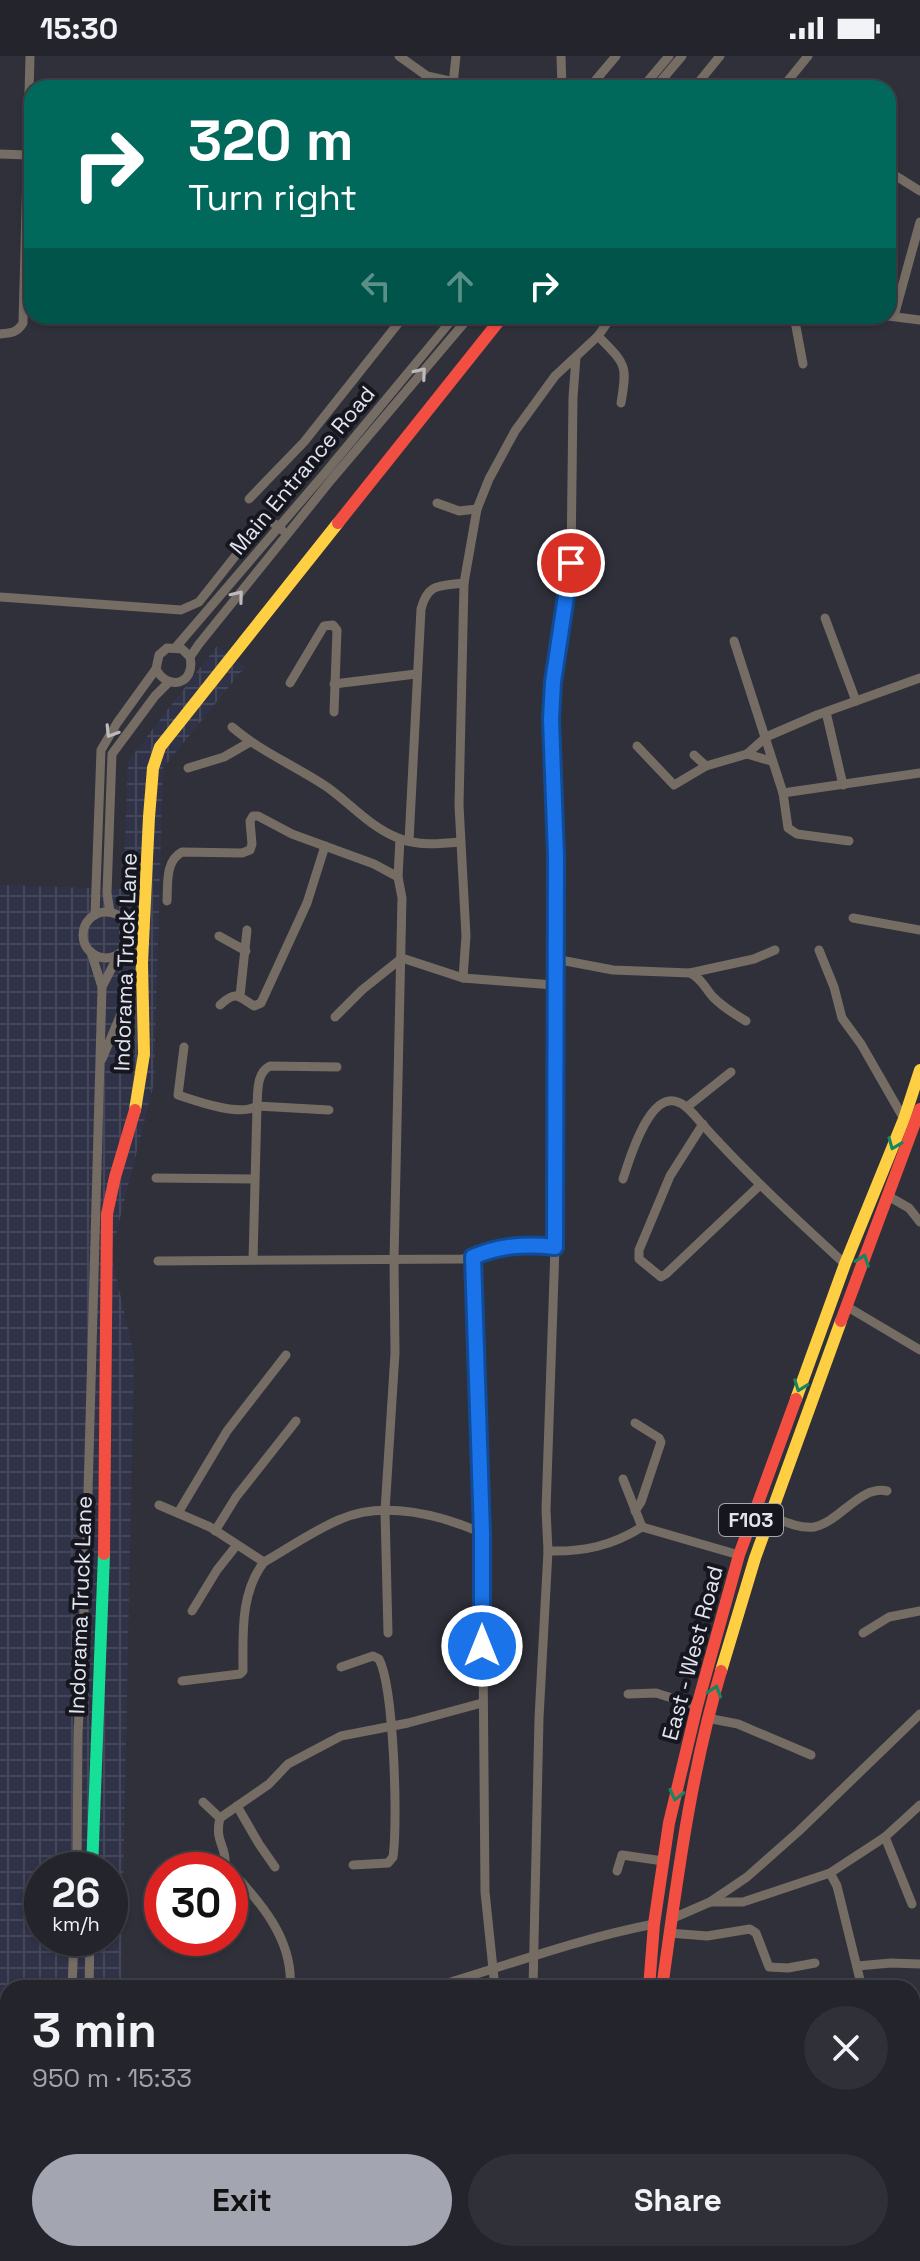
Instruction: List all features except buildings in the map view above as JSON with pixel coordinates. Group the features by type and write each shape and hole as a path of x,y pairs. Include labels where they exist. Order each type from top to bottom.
{"main road":[{"name":"Indorama Truck Lane","path":"93,1852 104,1568 107,1214 111,1184 126,1141 144,1064 142,964 153,768 160,747 497,324"},
{"name":"East - West Road","path":"650,1980 654,1924 669,1823 697,1706 739,1555 845,1264 904,1119 920,1070"},
{"name":"East - West Road","path":"663,1980 685,1821 707,1718 770,1516 920,1109"}],"street":[{"path":"29,80 30,56"},
{"path":"399,56 427,76 439,80"},
{"path":"454,80 456,56"},
{"path":"561,56 562,80"},
{"path":"596,80 616,56"},
{"path":"649,80 669,56"},
{"path":"662,80 682,56"},
{"path":"700,80 720,56"},
{"path":"788,80 808,56"},
{"path":"0,154 24,155"},
{"path":"896,176 920,191"},
{"path":"896,300 920,222"},
{"path":"0,334 19,330 23,323 24,281"},
{"path":"896,317 920,320"},
{"path":"249,499 304,442 398,324"},
{"name":"Main Entrance Road","path":"176,647 448,324"},
{"path":"190,657 463,324"},
{"path":"463,978 466,936 460,842 464,583 477,509 515,431 555,376 598,336 606,324"},
{"path":"796,324 803,364"},
{"path":"598,336 624,363 621,403"},
{"path":"533,1980 555,1247 556,857 551,719 553,682 571,563 572,410 576,357"},
{"path":"437,503 459,511 477,509"},
{"path":"0,597 181,610 199,602 259,526 271,521 288,534"},
{"path":"388,1633 385,1511 395,1353 394,1260 402,958 402,898 398,877 404,840 421,609 424,596 434,587 464,583"},
{"path":"825,618 856,701"},
{"path":"290,683 324,626 330,624 337,630 334,712"},
{"path":"734,641 783,793 786,824 791,832 849,841"},
{"path":"95,915 101,750 156,669 162,651 176,647 190,657 192,667 188,676 179,682 163,679 156,669"},
{"path":"334,684 416,674"},
{"path":"637,746 674,785 706,766 747,754 766,737 920,678"},
{"path":"110,912 107,880 112,754 169,682"},
{"path":"826,712 843,785"},
{"path":"232,727 250,742 312,777 381,830 404,840 426,844 460,842"},
{"path":"188,768 224,757 250,742"},
{"path":"747,754 771,761"},
{"path":"694,755 706,766"},
{"path":"783,793 920,773"},
{"path":"167,901 169,868 176,855 182,852 242,853 250,850 250,821 253,816 374,864 398,877"},
{"path":"220,1005 234,995 254,1006 261,1003 307,903 325,846"},
{"path":"77,1852 78,1734 86,1565 102,987 85,942 84,930 95,915 110,912 127,923 130,937 102,987"},
{"path":"853,918 920,930"},
{"path":"240,996 247,930"},
{"path":"219,936 246,951"},
{"path":"99,1066 142,964 128,943"},
{"path":"555,959 613,970 690,973 754,959 775,950"},
{"path":"819,950 842,1018 861,1044 904,1119"},
{"path":"91,952 105,958 119,954"},
{"path":"402,958 463,978 554,985"},
{"path":"335,1017 362,990 402,958"},
{"path":"690,973 701,979 713,996 729,1010 746,1021"},
{"path":"184,1047 178,1095 228,1108 253,1110 257,1106 329,1110"},
{"path":"253,1260 258,1083 265,1068 337,1067"},
{"path":"687,1107 731,1072"},
{"path":"623,1179 633,1148 655,1110 672,1100 687,1107 760,1185 845,1264"},
{"path":"703,1124 670,1176 639,1250 639,1259 655,1275 661,1277 666,1274 760,1185"},
{"path":"156,1178 253,1179"},
{"path":"888,1196 909,1208 920,1222"},
{"path":"93,1245 108,1251"},
{"path":"158,1261 394,1260 473,1257 491,1249 510,1246 555,1247"},
{"path":"473,1257 482,1533 485,1892 495,1980"},
{"path":"846,1306 920,1350"},
{"path":"178,1513 227,1431 286,1355"},
{"path":"215,1531 236,1497 296,1421"},
{"path":"635,1423 661,1442 641,1502 635,1511"},
{"path":"623,1479 642,1527"},
{"path":"770,1516 797,1525 815,1526 833,1519 870,1491 887,1491"},
{"path":"159,1505 215,1531 264,1562"},
{"path":"182,1681 231,1676 243,1671 243,1625 257,1571 264,1562 341,1518 385,1511 430,1515 455,1521 482,1533"},
{"path":"548,1551 572,1552 596,1548 627,1537 642,1527 739,1555"},
{"path":"192,1611 236,1546"},
{"path":"863,1633 889,1617 920,1611"},
{"path":"341,1667 373,1656 379,1659 385,1676 390,1727 393,1857 388,1863 353,1865"},
{"path":"628,1694 656,1693 697,1706"},
{"path":"223,1852 217,1836 220,1818 269,1784 288,1764 319,1746 341,1736 390,1727 482,1703"},
{"path":"671,1919 710,1902 747,1877 920,1714"},
{"path":"707,1718 738,1724 811,1755"},
{"path":"203,1802 220,1818"},
{"path":"710,1902 743,1902 830,1873 885,1837 920,1805"},
{"path":"237,1806 275,1867"},
{"path":"885,1837 912,1904"},
{"path":"617,1871 622,1855 663,1861"},
{"path":"830,1873 837,1886 860,1980"},
{"path":"248,1893 272,1919 289,1967 290,1980"},
{"path":"459,1980 534,1954 618,1930 654,1924"},
{"path":"669,1933 707,1936 750,1929 756,1933 769,1967 788,1968 815,1963"},
{"path":"72,1980 73,1956"},
{"path":"89,1980 90,1956"},
{"path":"857,1966 920,1964"}],"shaded area":[{"path":"217,646 245,667 163,768 154,1083 111,1254 134,1355 124,1852 24,1852 24,1956 122,1956 121,1980 0,1980 0,885 123,889 128,761"}],"traffic: fast":[{"path":"93,1852 104,1554"}],"traffic: slow":[{"path":"135,1110 144,1054 142,963 149,817 153,768 160,747 338,523"},
{"path":"796,1399 920,1070"},
{"path":"721,1671 755,1558 841,1321"}],"traffic: jam":[{"path":"338,523 497,324"},
{"path":"841,1321 920,1109"},
{"path":"104,1554 107,1214 135,1110"},
{"path":"650,1980 654,1924 669,1823 697,1706 739,1555 796,1399"},
{"path":"663,1980 693,1789 721,1671"}],"route":[{"path":"482,1646 482,1533 473,1257 491,1249 510,1246 555,1247 556,857 551,719 553,682 571,563"}]}
